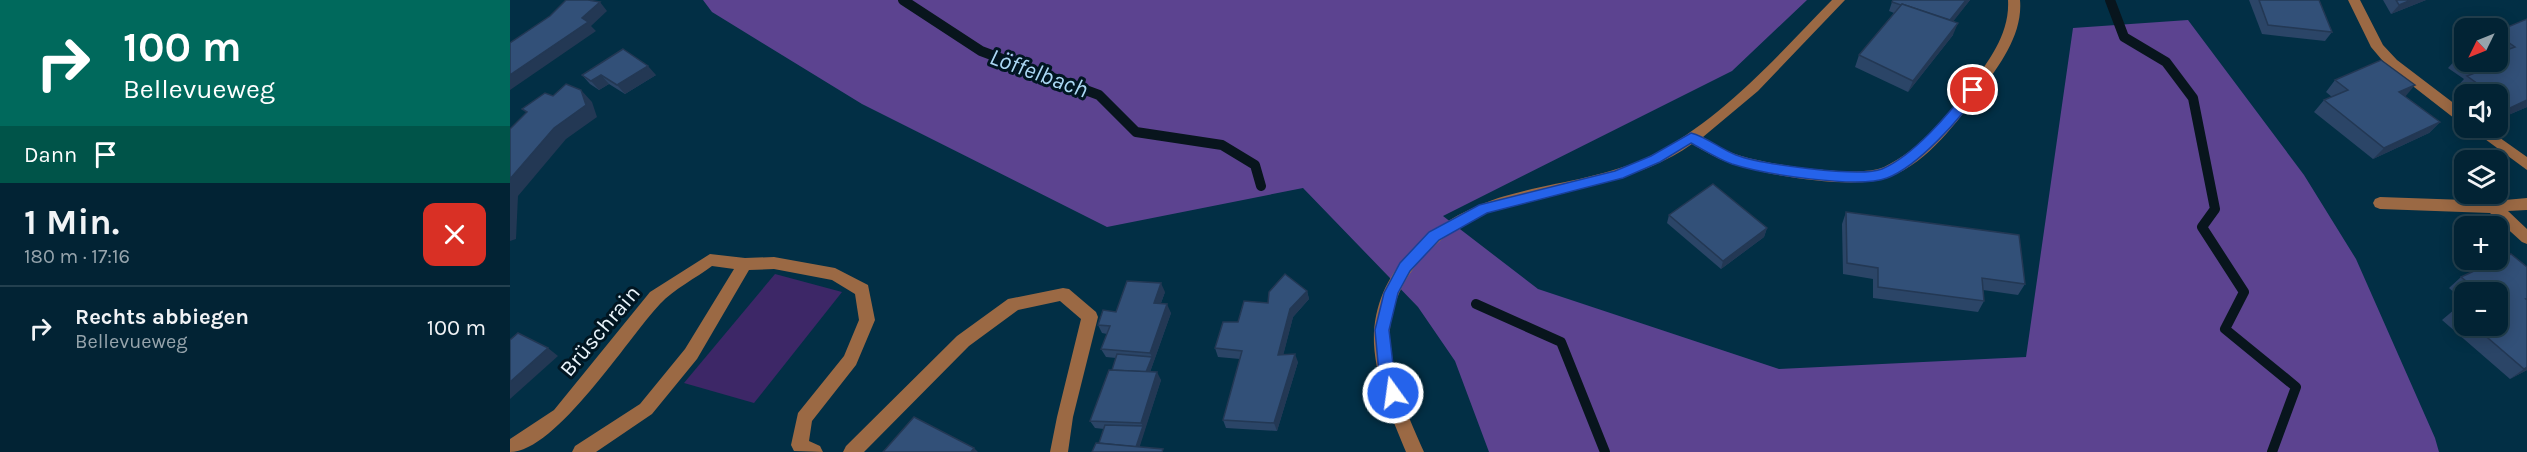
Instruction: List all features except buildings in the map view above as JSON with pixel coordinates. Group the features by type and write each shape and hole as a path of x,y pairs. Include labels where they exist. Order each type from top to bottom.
{"street":[{"path":"1415,452 1387,373 1382,330 1391,293 1405,267 1434,236 1483,209 1618,175 1656,159 1729,109 1761,80 1839,0"},
{"path":"1691,137 1734,160 1790,171 1845,176 1884,174 1917,152 1949,122 1997,59 2016,12 2014,0"},
{"path":"2354,0 2378,47 2392,63 2454,110"},
{"path":"2491,138 2527,165"},
{"path":"2380,203 2494,207 2527,204"},
{"path":"2494,207 2527,238"},
{"name":"Brüschrain","path":"510,449 560,415 656,297 710,260 745,264 774,262 835,274 862,290 867,320 850,360 804,418 800,445 813,452"},
{"path":"581,452 646,409 691,354 745,264"},
{"path":"852,452 963,341 1014,304 1063,294 1090,317 1065,417 1059,452"}],"shaded area":[{"path":"703,0 1807,0 1732,71 1443,216 1538,289 1779,369 2026,357 2073,28 2188,20 2304,175 2356,259 2435,438 2439,452 1489,452 1455,361 1418,307 1303,188 1107,227 862,104 712,12"},
{"path":"775,274 842,292 754,403 684,383"}],"waterway":[{"name":"Löffelbach","path":"903,0 981,51 1099,95 1136,132 1222,145 1255,165 1261,186"},
{"path":"2110,0 2124,37 2166,62 2193,98 2215,209 2202,227 2244,292 2225,329 2296,387 2272,452"},
{"name":"Löffelbach","path":"1476,304 1561,342 1605,452"}],"route":[{"path":"1393,393 1387,373 1382,330 1391,293 1405,267 1434,236 1483,209 1618,175 1656,159 1691,137 1734,160 1790,171 1845,176 1884,174 1917,152 1949,122 1973,90"}]}
